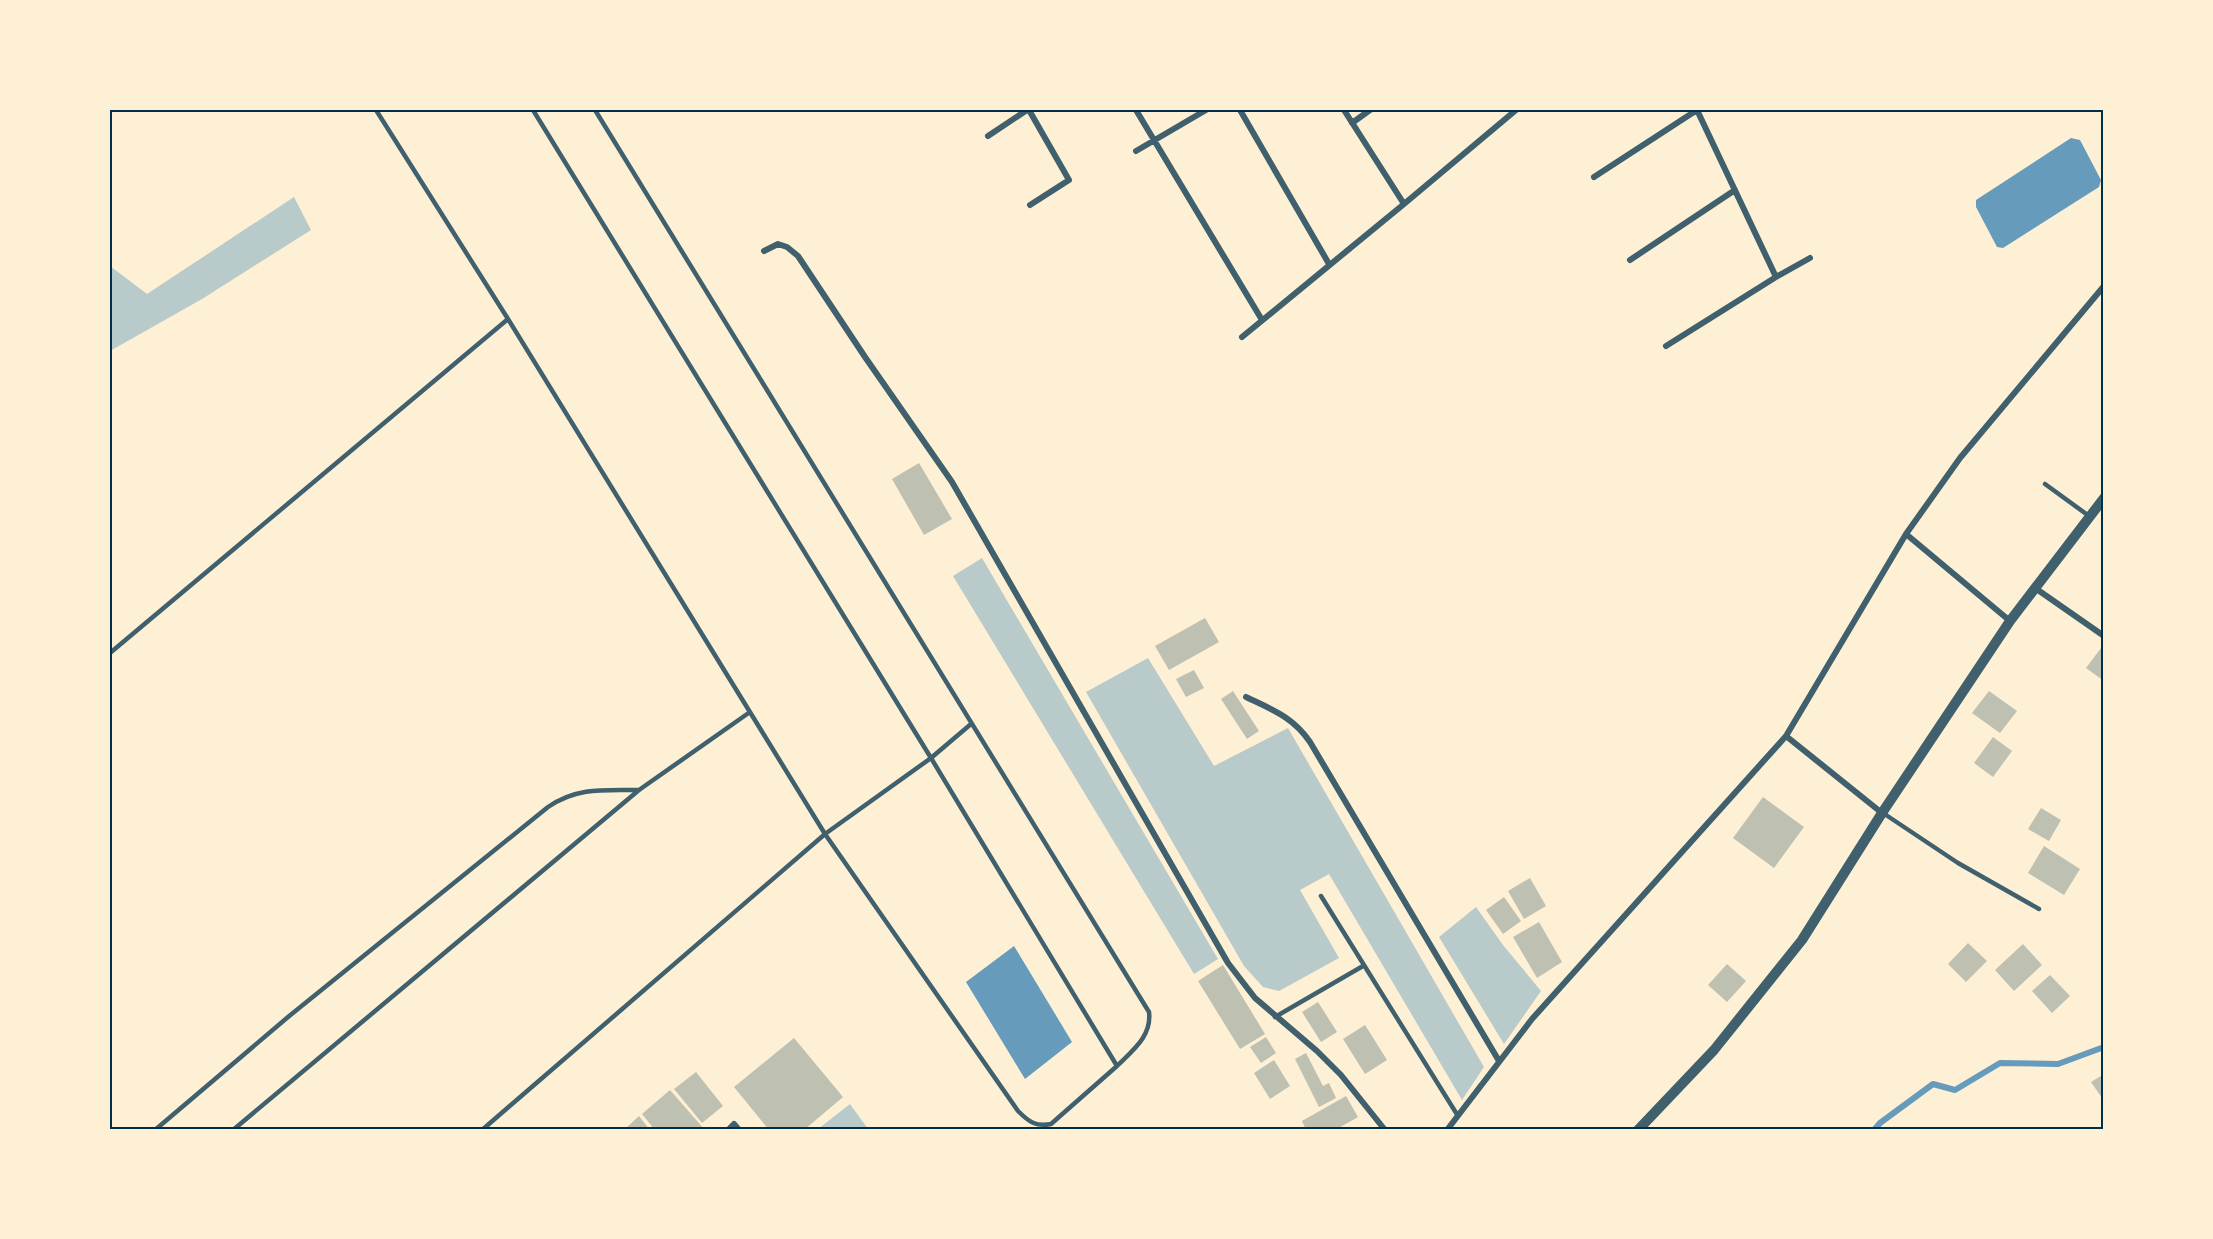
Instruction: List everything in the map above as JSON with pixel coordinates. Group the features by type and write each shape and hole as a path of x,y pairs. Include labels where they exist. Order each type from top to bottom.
{"street":[{"path":"988,135 1028,110 1069,180 1029,205"},
{"path":"1136,110 1262,320"},
{"path":"1136,151 1206,110"},
{"path":"1240,110 1329,264"},
{"path":"1344,110 1404,204"},
{"path":"1352,123 1370,110"},
{"path":"1242,336 1516,110"},
{"path":"1594,177 1697,110 1776,277"},
{"path":"1630,260 1735,190"},
{"path":"764,251 778,244 787,247 798,256 952,482 1228,963 1255,998 1325,1059 1385,1130"},
{"path":"1666,346 1810,258"},
{"path":"1447,1130 1532,1019 1786,736 1906,534 1960,458 2103,286"},
{"path":"1638,1130 1714,1050 1802,940 1882,813 2010,621 2103,498"},
{"path":"1906,534 2010,621"},
{"path":"2036,588 2103,636"},
{"path":"1246,697 1286,716 1300,727 1499,1061"},
{"path":"1786,736 1882,813"},
{"path":"728,1130 734,1124 738,1130"}],"lane":[{"path":"376,110 825,834 1018,1111 1029,1122 1040,1126 1051,1124 1142,1042 1150,1023 1149,1012 595,110"},
{"path":"533,110 932,758 1117,1066"},
{"path":"110,653 508,320"},
{"path":"2045,484 2089,516"},
{"path":"233,1130 639,790 750,712"},
{"path":"482,1130 825,834 932,758 971,724"},
{"path":"155,1130 288,1017 548,807 561,798 589,789 639,790"},
{"path":"1882,813 1958,863 2039,909"},
{"path":"1322,896 1363,966 1458,1116"},
{"path":"1275,1017 1363,966"}],"shaded area":[{"path":"294,197 311,230 202,299 110,351 110,266 147,294"},
{"path":"982,558 1218,959 1194,974 953,576"},
{"path":"1148,658 1214,766 1288,728 1484,1067 1462,1100 1329,874 1300,890 1339,958 1279,991 1263,987 1244,966 1086,692"},
{"path":"1476,907 1503,945 1541,991 1504,1044 1439,937"},
{"path":"850,1104 868,1129 818,1129"}],"water":[{"path":"2071,138 2080,140 2101,180 2099,187 2003,248 1997,247 1976,207 1976,200"},
{"path":"1014,946 1072,1042 1025,1079 966,982"}],"building":[{"path":"919,463 952,519 924,535 892,479"},
{"path":"1205,618 1219,642 1169,670 1155,646"},
{"path":"2104,644 2104,681 2086,668"},
{"path":"1194,670 1204,688 1186,697 1176,679"},
{"path":"1233,691 1259,731 1247,739 1221,699"},
{"path":"1989,691 2017,711 2000,733 1972,713"},
{"path":"1993,737 2012,751 1993,777 1974,763"},
{"path":"1763,797 1804,827 1774,868 1733,838"},
{"path":"2041,808 2061,820 2049,841 2028,829"},
{"path":"2044,846 2080,869 2064,895 2028,873"},
{"path":"1530,878 1546,906 1524,919 1508,891"},
{"path":"1504,897 1521,921 1503,934 1486,910"},
{"path":"1539,922 1562,962 1537,978 1513,937"},
{"path":"1968,943 1987,961 1966,982 1948,964"},
{"path":"2023,944 2042,965 2014,991 1995,970"},
{"path":"1727,964 1746,981 1727,1002 1708,985"},
{"path":"1223,965 1265,1034 1240,1049 1198,981"},
{"path":"2050,975 2070,996 2052,1013 2032,991"},
{"path":"1318,1002 1337,1032 1321,1042 1302,1012"},
{"path":"1365,1025 1387,1060 1365,1074 1343,1039"},
{"path":"1266,1037 1276,1053 1261,1063 1250,1047"},
{"path":"794,1038 843,1097 804,1130 769,1130 734,1087"},
{"path":"1306,1053 1323,1086 1329,1083 1336,1098 1319,1107 1295,1059"},
{"path":"1274,1060 1290,1086 1270,1099 1254,1073"},
{"path":"696,1072 723,1106 702,1123 674,1089"},
{"path":"2104,1074 2104,1101 2091,1082"},
{"path":"670,1090 705,1130 655,1130 642,1114"},
{"path":"1346,1096 1358,1117 1335,1130 1306,1130 1302,1121"},
{"path":"639,1116 650,1130 624,1130"}],"waterway":[{"path":"1874,1130 1880,1123 1933,1084 1955,1090 2000,1063 2058,1064 2104,1047"}]}
